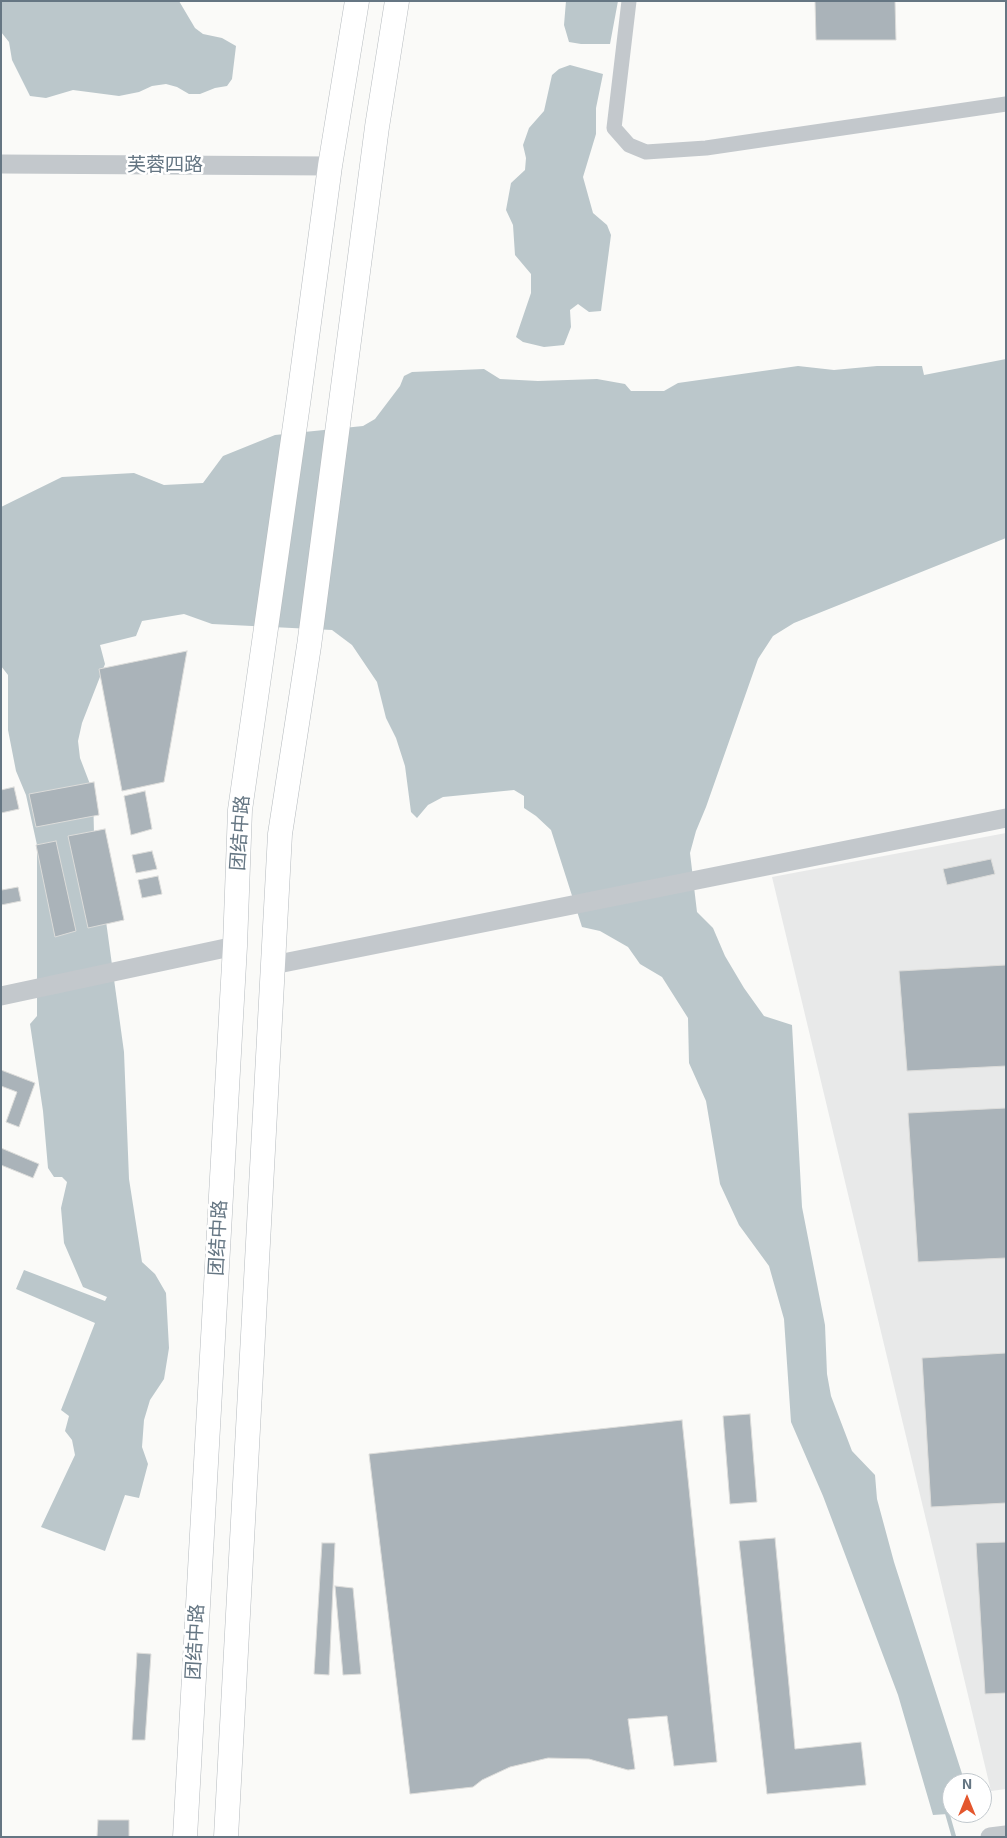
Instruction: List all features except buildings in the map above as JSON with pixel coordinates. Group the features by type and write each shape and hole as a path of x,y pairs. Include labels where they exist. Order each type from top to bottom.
{"main road":[{"name":"团结中路","path":"185,1837 235,946 240,810 300,397 330,166 357,1"},
{"path":"226,1837 280,834 309,646 377,127 397,1"}],"street":[{"path":"629,1 614,128 630,145 646,152 716,146 1006,104"},
{"name":"芙蓉四路","path":"1,164 330,166"},
{"path":"273,965 1006,818"},
{"path":"1,996 235,946"},
{"path":"991,1837 1006,1836"}],"shaded area":[{"path":"1,1 179,1 195,28 203,34 222,38 236,46 232,79 227,86 200,94 189,94 177,87 166,84 152,86 139,92 119,96 73,90 46,98 30,96 12,60 9,42 1,32"},
{"path":"566,1 618,1 610,44 569,42 564,25"},
{"path":"570,65 603,74 596,108 596,134 583,177 593,213 607,225 611,235 601,311 589,312 578,304 570,310 571,327 564,345 544,347 523,342 516,337 531,293 531,274 515,255 513,225 506,210 511,183 525,170 526,158 523,145 529,128 544,111 552,75 559,69"},
{"path":"1006,359 1006,538 794,623 773,636 758,659 696,831 690,853 697,912 713,928 725,956 744,988 764,1016 792,1025 802,1207 825,1325 827,1374 831,1396 852,1451 875,1475 877,1499 894,1562 962,1773 942,1773 942,1814 933,1815 898,1695 823,1496 791,1422 784,1319 769,1266 739,1225 720,1184 706,1101 689,1063 688,1018 662,977 640,964 628,947 600,931 582,927 551,830 524,808 524,796 514,790 443,797 428,805 417,818 411,812 405,766 396,738 386,718 377,682 352,645 332,630 212,624 184,614 142,621 136,636 100,645 105,664 82,723 78,741 80,758 93,792 94,834 124,1052 129,1179 142,1262 155,1274 166,1293 169,1348 164,1379 150,1400 144,1420 142,1447 148,1464 139,1498 125,1495 105,1551 41,1527 75,1455 72,1440 65,1431 69,1416 61,1410 95,1323 16,1289 24,1270 105,1301 107,1297 83,1287 64,1243 61,1208 67,1182 62,1177 54,1177 48,1168 43,1111 30,1024 37,1016 37,845 26,795 16,771 8,730 8,675 1,666 1,507 62,477 134,473 164,485 203,483 223,456 275,435 363,426 375,419 400,386 404,376 412,372 484,369 500,379 538,381 597,379 625,384 631,391 664,391 678,383 798,366 834,370 877,366 922,366 924,375"},
{"path":"1006,833 1006,1789 992,1791 992,1773 987,1773 772,877"}],"waterway":[{"path":"950,1823 954,1837"}]}
